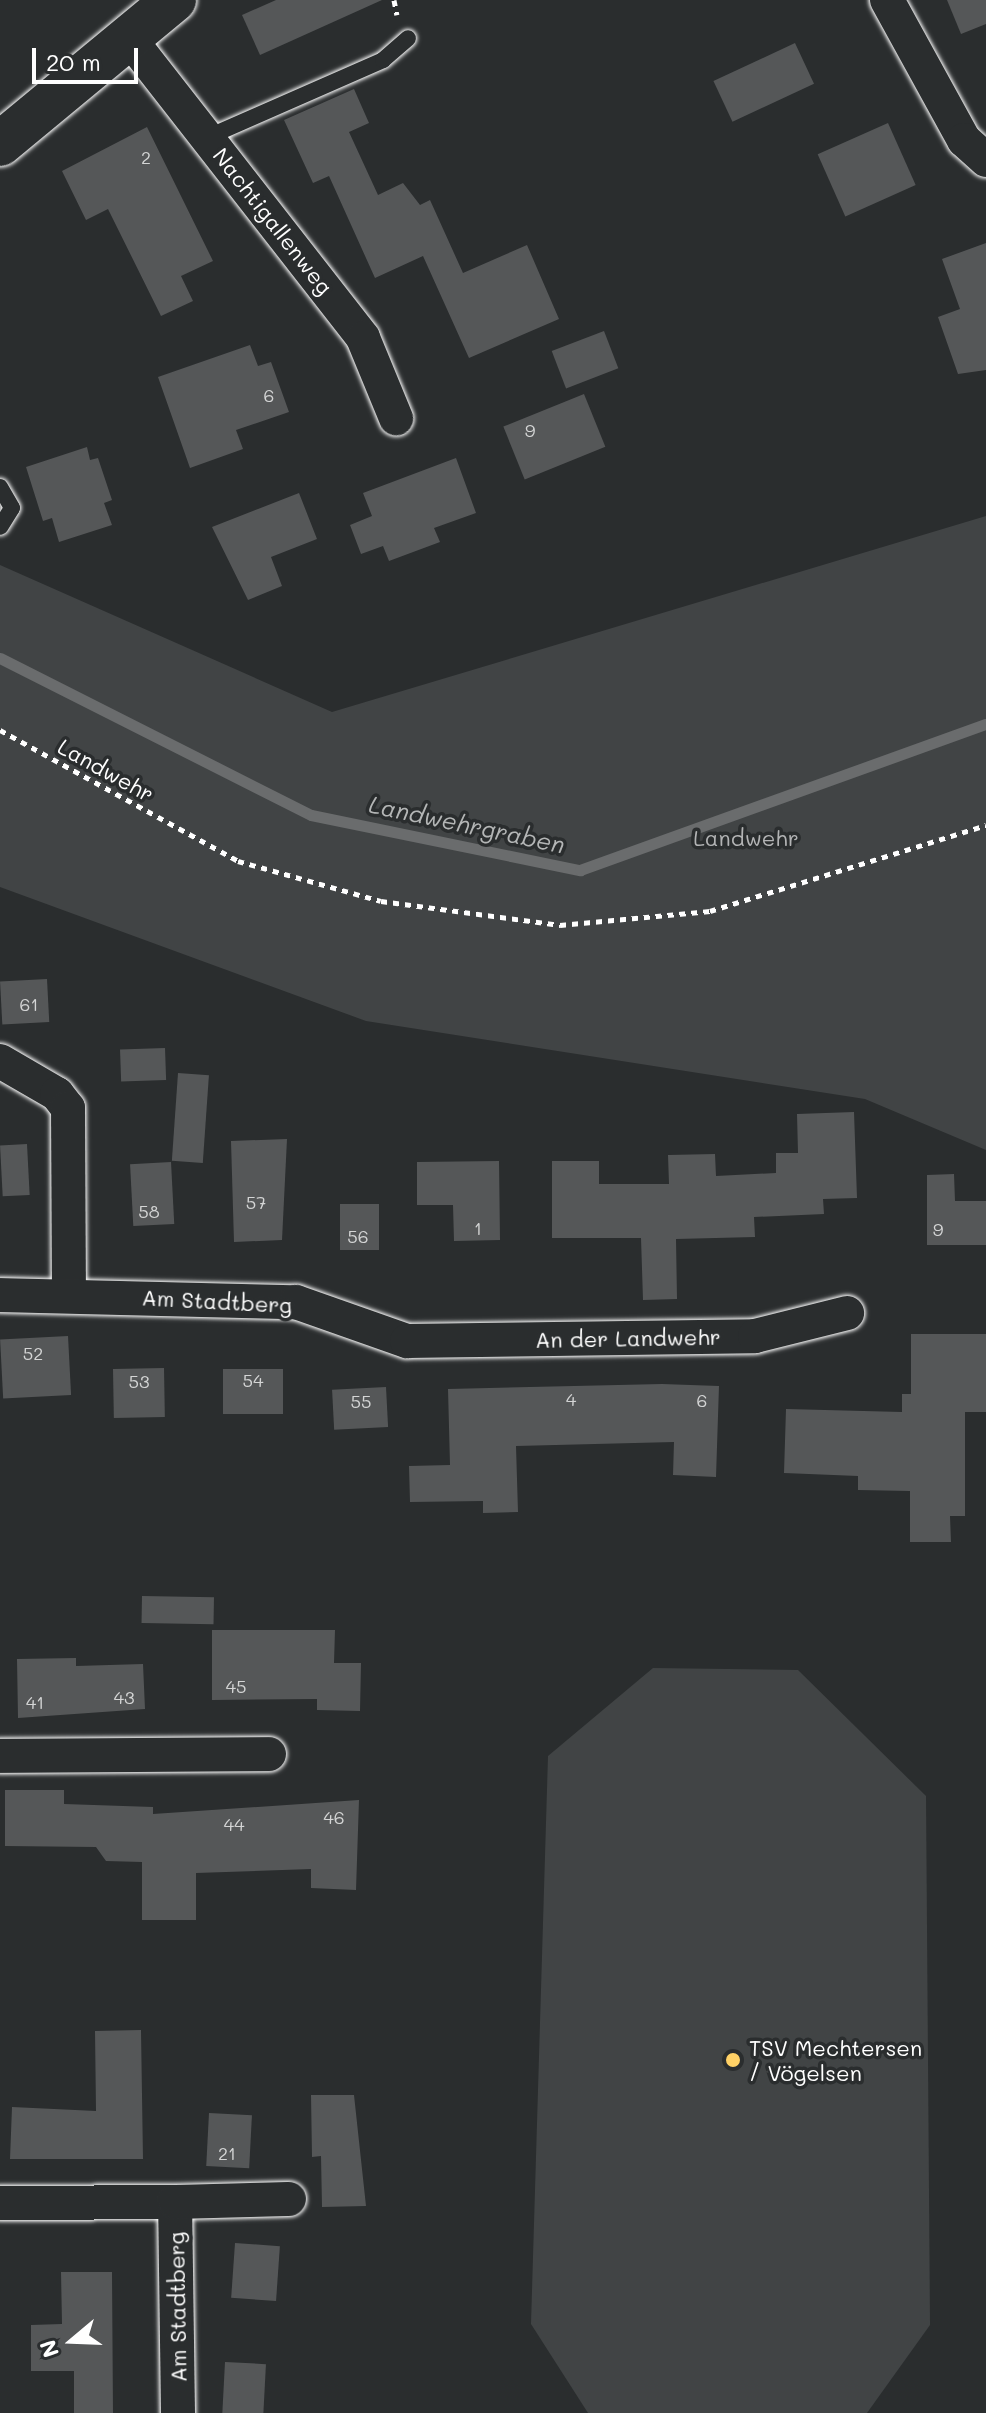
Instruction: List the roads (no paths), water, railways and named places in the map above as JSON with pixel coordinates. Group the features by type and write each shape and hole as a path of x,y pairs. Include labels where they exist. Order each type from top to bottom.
{"street":[{"path":"0,144 174,0"},
{"path":"887,0 964,140 986,160"},
{"name":"Nachtigallenweg","path":"129,38 363,338 396,418"},
{"path":"0,1061 57,1094 68,1108 69,1294"},
{"name":"Am Stadtberg","path":"0,1295 69,1294 296,1302 407,1341"},
{"name":"An der Landwehr","path":"407,1341 755,1336 847,1313"},
{"path":"0,1756 269,1754"},
{"name":"Am Stadtberg","path":"0,2203 289,2199"},
{"name":"Am Stadtberg","path":"175,2202 178,2413"}],"lane":[{"path":"208,137 383,60 408,38"},
{"path":"0,487 12,508 0,527"}],"waterway":[{"name":"Landwehrgraben","path":"0,658 311,815 580,870 986,724"}],"place":[{"name":"TSV Mechtersen / Vögelsen","path":"733,2060"}],"park label":[{"name":"Landwehr","path":"746,838"}]}
